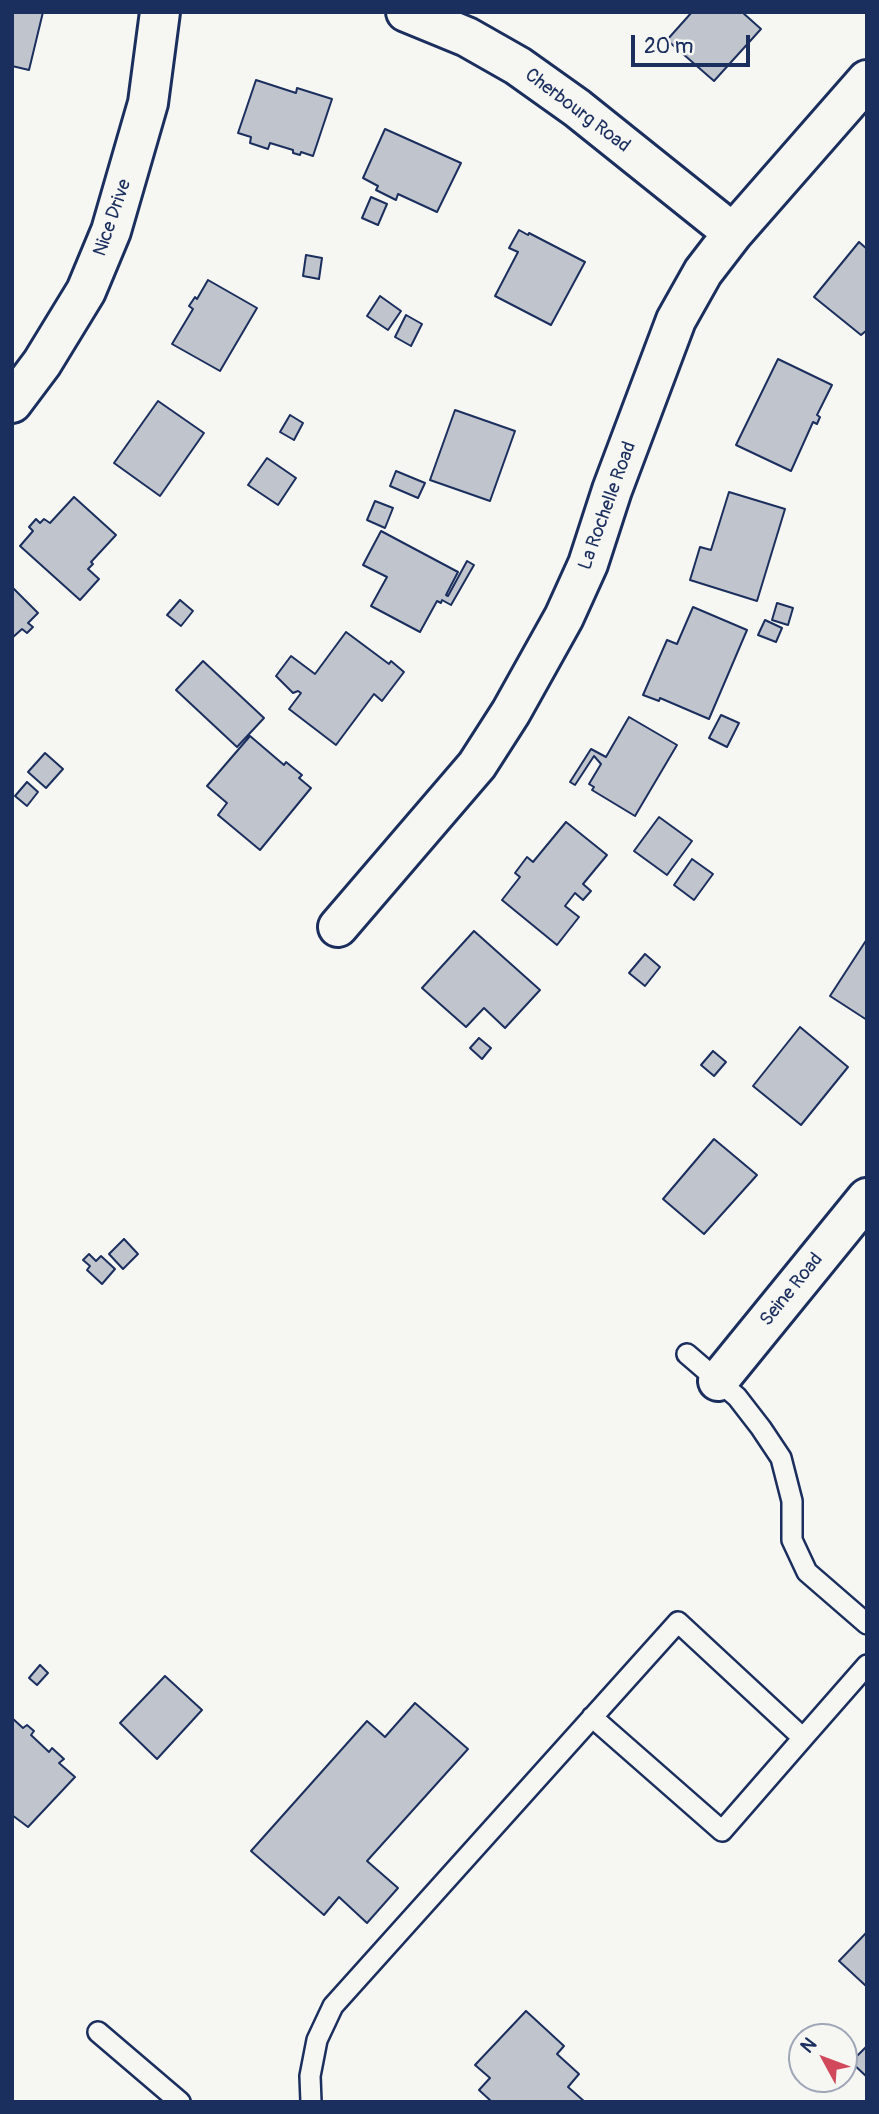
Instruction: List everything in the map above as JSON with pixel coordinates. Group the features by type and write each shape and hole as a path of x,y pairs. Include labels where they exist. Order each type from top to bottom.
{"street":[{"name":"Nice Drive","path":"12,403 42,363 86,291 111,231 148,103 160,12"},
{"name":"Cherbourg Road","path":"406,12 467,37 518,66 577,108 733,233"},
{"name":"La Rochelle Road","path":"338,927 477,765 511,712 564,617 588,564 612,490 676,320 703,272 733,233 867,80"},
{"name":"Seine Road","path":"718,1381 867,1198"}],"lane":[{"path":"687,1354 737,1397 781,1458 792,1501 792,1540 807,1572 867,1624"},
{"path":"311,2102 310,2076 317,2040 333,2006 678,1622 803,1738"},
{"path":"592,1717 722,1831 867,1665"},
{"path":"98,2032 180,2102"}],"building":[{"path":"12,12 43,12 29,70 12,66"},
{"path":"692,12 742,12 761,29 714,81 667,40"},
{"path":"256,80 296,93 297,88 332,99 313,156 301,152 300,155 293,153 293,150 270,143 268,149 250,143 251,137 238,133"},
{"path":"385,129 461,163 437,212 398,194 396,200 376,190 378,186 363,178"},
{"path":"371,197 387,204 378,225 362,218"},
{"path":"519,230 585,262 551,325 495,296 518,252 509,248"},
{"path":"859,242 867,249 867,330 861,335 814,297"},
{"path":"306,255 322,258 319,279 303,276"},
{"path":"208,280 257,308 220,371 172,344 193,309 189,306 195,297 197,299"},
{"path":"380,296 401,311 388,330 367,316"},
{"path":"406,315 422,324 411,346 395,337"},
{"path":"778,359 832,385 817,415 820,417 817,424 813,422 791,471 736,445"},
{"path":"158,401 204,433 160,496 114,463"},
{"path":"455,410 515,431 490,501 430,480"},
{"path":"290,415 303,423 294,440 280,432"},
{"path":"267,458 296,478 278,505 248,485"},
{"path":"396,471 425,483 418,498 390,486"},
{"path":"729,492 785,509 757,601 690,580 700,547 711,550"},
{"path":"74,497 116,535 91,562 93,564 88,569 99,579 80,600 20,546 33,531 29,527 36,519 40,523 44,519 50,523"},
{"path":"375,501 393,508 385,528 367,520"},
{"path":"381,531 458,572 446,595 448,596 467,561 474,565 451,605 442,600 441,603 437,601 420,632 371,606 387,577 363,565"},
{"path":"12,587 38,613 28,623 33,627 27,633 22,629 12,638"},
{"path":"180,600 193,611 181,626 167,615"},
{"path":"777,603 793,608 788,625 772,620"},
{"path":"693,607 747,630 709,719 660,698 659,701 643,695 667,640 677,644"},
{"path":"765,620 782,628 776,642 758,635"},
{"path":"346,632 404,672 382,701 374,694 336,745 289,709 301,693 293,693 276,676 291,656 315,674"},
{"path":"203,661 264,718 237,747 176,690"},
{"path":"721,715 739,723 727,747 709,738"},
{"path":"629,717 677,745 635,816 592,790 594,787 589,784 601,764 594,756 575,785 570,782 591,749 606,757"},
{"path":"250,736 284,765 286,762 302,775 299,778 311,788 260,850 218,815 227,803 207,786"},
{"path":"45,753 63,769 46,788 28,772"},
{"path":"27,782 38,792 27,806 15,796"},
{"path":"659,817 692,841 667,875 634,851"},
{"path":"566,822 607,855 583,884 591,891 583,900 575,893 565,906 579,917 557,945 502,900 520,877 515,873 527,857 533,862"},
{"path":"692,859 713,874 694,900 674,885"},
{"path":"474,931 540,990 505,1028 484,1008 466,1027 422,988"},
{"path":"867,939 867,1020 830,996"},
{"path":"645,954 660,967 645,986 629,973"},
{"path":"800,1027 848,1067 801,1125 753,1086"},
{"path":"479,1038 491,1048 482,1059 470,1048"},
{"path":"713,1051 726,1062 714,1076 701,1065"},
{"path":"714,1139 757,1175 704,1234 663,1199"},
{"path":"124,1239 138,1254 123,1269 109,1254"},
{"path":"89,1254 96,1261 101,1256 115,1269 102,1284 87,1270 90,1266 83,1260"},
{"path":"40,1665 48,1673 37,1685 29,1678"},
{"path":"165,1676 202,1710 157,1759 120,1723"},
{"path":"415,1703 468,1749 367,1861 398,1888 367,1923 339,1897 324,1915 251,1851 367,1721 385,1737"},
{"path":"12,1718 23,1728 27,1725 34,1731 31,1735 49,1752 52,1748 64,1759 59,1763 75,1777 28,1827 12,1815"},
{"path":"867,1934 866,1986 839,1961"},
{"path":"526,2011 564,2046 557,2054 579,2074 568,2087 585,2102 492,2102 479,2090 490,2078 475,2065"},
{"path":"867,2046 867,2077 858,2069 858,2055"}]}
